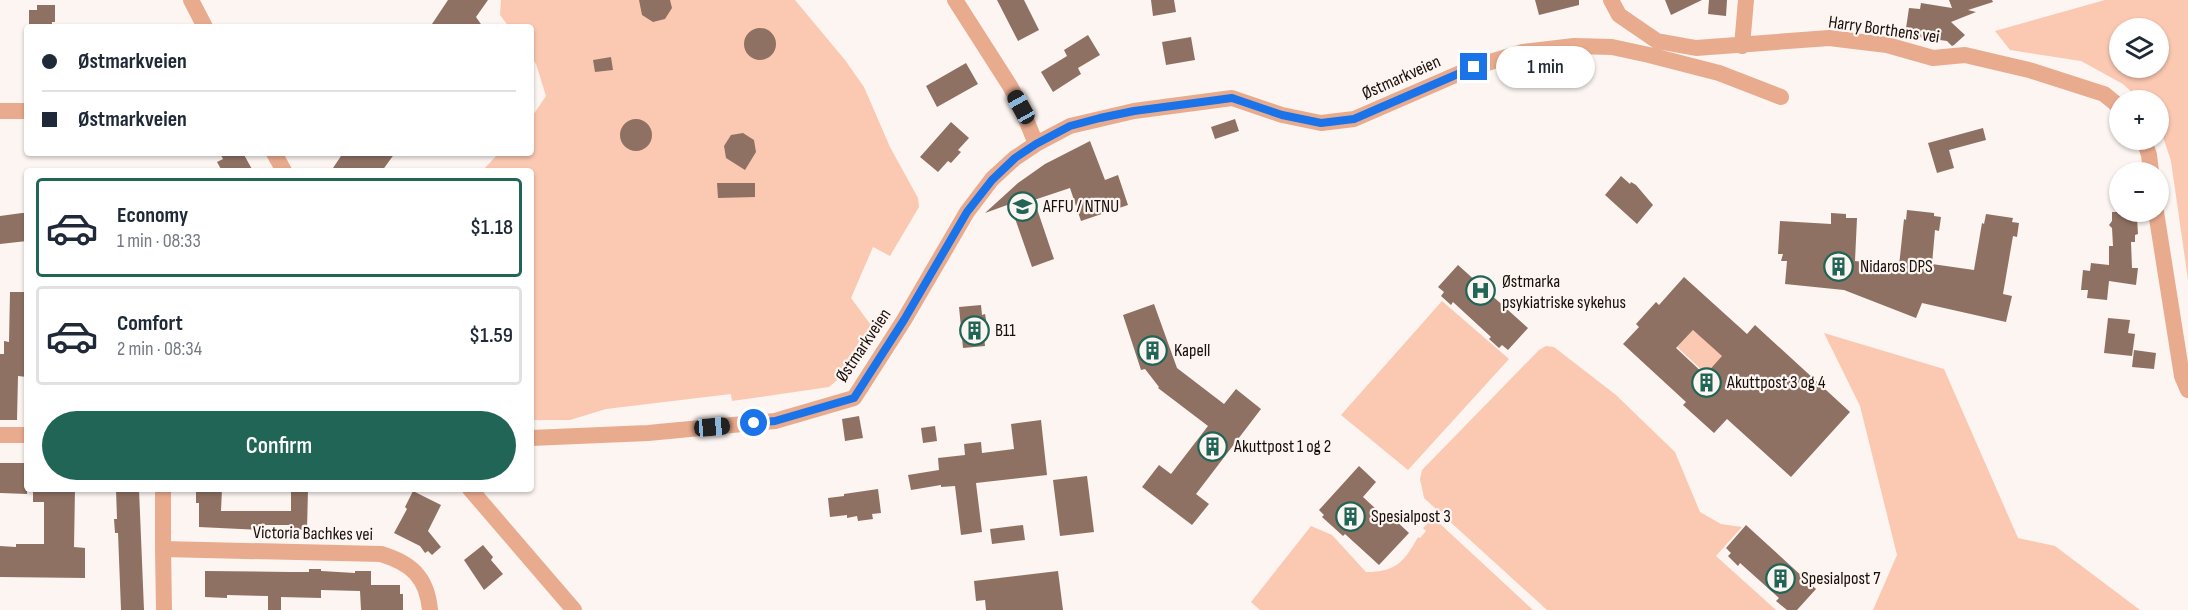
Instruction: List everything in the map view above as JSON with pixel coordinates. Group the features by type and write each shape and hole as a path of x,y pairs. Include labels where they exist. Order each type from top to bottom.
{"street":[{"path":"190,0 203,24"},
{"path":"955,0 1010,86 1036,144"},
{"name":"Harry Borthens vei","path":"1611,0 1619,15 1657,41 1696,48 1829,38 1887,45 1933,58 1965,55 2029,70 2104,94 2109,98"},
{"path":"1742,46 1746,0"},
{"name":"Østmarkveien","path":"534,438 648,433 775,421 854,398 904,320 967,212 992,180 1015,158 1070,126 1134,111 1232,98 1282,115 1321,123 1354,119 1474,67 1523,52 1574,46 1612,47 1649,55 1719,73 1781,97"},
{"path":"0,111 24,111"},
{"path":"2158,222 2182,376 2188,390"},
{"path":"0,435 24,435"},
{"path":"162,492 164,610"},
{"path":"473,492 574,610"},
{"name":"Victoria Bachkes vei","path":"163,549 381,554 402,560 420,578 429,599 430,610"}],"shaded area":[{"path":"501,0 795,0 845,60 864,87 890,147 918,198 919,207 890,256 873,247 851,298 873,328 862,359 829,387 732,401 731,394 606,409 570,420 534,420 534,168 485,168 496,156 534,156 534,114 546,96 534,61 534,24 507,24 500,15"},
{"path":"2105,0 2188,0 2188,280 2171,161 2167,150 2169,90 2129,90 2112,78 2169,78 2169,18 2109,18 2109,76 2081,61 2010,50 1995,31"},
{"path":"1442,301 1509,359 1408,470 1341,415"},
{"path":"1694,329 1724,356 1706,374 1677,347"},
{"path":"1824,333 1944,369 2018,538 2055,546 2140,610 1873,610 1897,555 1860,406"},
{"path":"1546,346 1554,347 1616,395 1675,452 1700,512 1721,524 1742,527 1716,556 1776,610 1547,610 1424,498 1420,479 1422,470 1539,350"},
{"path":"1431,520 1437,521 1533,610 1260,610 1251,602 1311,526 1332,535 1366,572 1376,572 1398,564 1418,537 1420,538 1426,531 1423,528"}],"building":[{"path":"448,0 488,0 476,17 481,24 432,24"},
{"path":"639,0 670,0 672,8 665,19 653,22 642,15"},
{"path":"997,0 1024,0 1039,30 1018,41"},
{"path":"1151,0 1174,0 1176,12 1153,16"},
{"path":"1535,0 1579,0 1579,5 1539,15"},
{"path":"1665,0 1702,0 1671,15"},
{"path":"1709,0 1727,0 1726,16 1708,14"},
{"path":"1949,0 1992,0 1993,2 1968,10 1976,12 1951,22 1965,35 1952,46 1947,41 1905,35 1909,8 1920,9 1921,3 1952,8"},
{"path":"37,5 55,5 55,22 29,24 29,10 37,10"},
{"path":"760,28 771,33 776,44 771,55 760,60 749,55 744,44 749,33"},
{"path":"1088,35 1100,55 1078,68 1081,74 1053,92 1041,72 1067,56 1064,50"},
{"path":"1191,37 1195,60 1166,65 1162,42"},
{"path":"611,57 613,70 595,72 593,60"},
{"path":"966,63 978,84 937,107 926,86"},
{"path":"636,119 647,124 652,135 647,146 636,151 625,146 620,135 625,124"},
{"path":"1235,119 1239,131 1215,139 1211,127"},
{"path":"951,122 969,138 958,150 961,152 951,163 948,161 938,172 920,157"},
{"path":"1983,128 1986,140 1949,150 1954,168 1937,173 1928,143"},
{"path":"743,133 754,140 756,152 745,170 726,158 724,146 731,135"},
{"path":"1090,141 1105,180 1118,175 1128,205 1081,221 1070,188 1034,200 1054,259 1032,267 1010,204 985,213 1018,183 1045,164"},
{"path":"222,156 245,156 251,168 220,168 217,162 223,159"},
{"path":"341,156 393,156 384,168 333,168"},
{"path":"1621,176 1630,184 1631,182 1636,185 1653,205 1637,224 1605,195"},
{"path":"717,183 755,183 755,197 718,198"},
{"name":"Nidaros DPS","path":"1907,210 1934,213 1934,216 1941,217 1939,231 1935,230 1932,264 1974,270 1982,223 1984,224 1986,214 2013,218 2012,222 2019,223 2017,237 2013,236 2003,294 2012,296 2006,322 1922,303 1916,318 1844,290 1785,284 1787,261 1781,261 1783,254 1778,254 1780,221 1831,224 1831,213 1846,214 1846,218 1857,218 1855,261 1899,266"},
{"path":"24,213 24,241 0,244 0,216"},
{"path":"2111,222 2137,222 2138,234 2135,235 2135,242 2131,242 2132,268 2138,268 2136,285 2109,281 2107,300 2087,298 2088,290 2081,290 2083,270 2090,271 2091,263 2109,265 2109,246 2113,246 2112,228 2109,225"},
{"path":"1458,265 1528,328 1508,350 1502,345 1499,348 1489,339 1491,337 1453,302 1451,305 1441,296 1444,292 1438,287"},
{"name":"Akuttpost 3 og 4","path":"1684,277 1747,334 1755,325 1850,412 1791,477 1727,419 1714,433 1683,405 1686,402 1623,344 1639,327 1636,324 1656,302 1659,305","holes":["1693,330 1722,356 1705,375 1676,348"]},
{"path":"10,292 24,292 24,377 18,376 17,420 0,420 0,354 4,354 4,341 9,342"},
{"name":"Akuttpost 1 og 2","path":"1154,304 1177,368 1224,404 1236,389 1261,409 1196,494 1209,504 1192,525 1142,487 1159,465 1171,474 1208,426 1158,388 1145,369 1141,370 1123,315"},
{"name":"B11","path":"981,305 982,315 985,314 987,325 988,336 984,336 985,346 963,348 959,307"},
{"path":"2108,318 2130,320 2128,333 2135,334 2132,356 2104,353"},
{"path":"2134,350 2156,353 2154,369 2132,367"},
{"path":"859,416 863,438 845,441 842,419"},
{"path":"1041,420 1047,475 976,483 982,532 961,535 955,486 941,487 941,485 911,490 908,475 939,470 938,458 965,455 964,444 981,442 982,453 1014,449 1011,424"},
{"path":"935,426 937,441 923,443 921,428"},
{"path":"0,463 24,463 24,492 27,494 0,493"},
{"name":"Spesialpost 3","path":"1359,466 1376,482 1363,497 1389,521 1392,517 1409,533 1379,565 1345,534 1343,536 1322,517 1324,515 1319,510"},
{"path":"1087,476 1094,532 1060,536 1053,480"},
{"path":"878,489 881,513 872,514 873,519 858,521 857,516 847,518 847,515 830,517 828,498"},
{"path":"33,492 75,492 74,547 85,548 85,578 0,577 0,546 44,544 44,502 33,502"},
{"path":"116,492 139,492 144,610 121,610 118,533 115,533 114,519 117,519"},
{"path":"196,492 222,492 221,511 291,511 291,492 308,492 307,530 291,529 291,525 261,525 261,530 199,527 199,503 196,503"},
{"path":"412,492 441,505 428,531 441,547 432,555 394,533 407,509 405,507"},
{"path":"1023,525 1025,540 992,544 990,529"},
{"name":"Spesialpost 7","path":"1746,525 1816,589 1797,610 1787,610 1776,601 1779,598 1740,563 1738,566 1728,556 1731,553 1726,548"},
{"path":"483,545 493,557 491,560 503,574 484,590 464,560"},
{"path":"309,569 355,573 355,571 371,571 371,585 400,585 400,594 403,594 403,610 361,610 360,591 321,590 321,598 281,597 281,610 268,610 268,596 205,597 205,571 309,572"},
{"path":"1058,571 1063,610 986,610 985,600 976,601 974,581"}],"place":[{"name":"AFFU / NTNU","path":"1022,206"},
{"name":"Nidaros DPS","path":"1839,266"},
{"name":"Østmarka psykiatriske sykehus","path":"1481,291"},
{"name":"B11","path":"974,330"},
{"name":"Kapell","path":"1153,350"},
{"name":"Akuttpost 3 og 4","path":"1706,382"},
{"name":"Akuttpost 1 og 2","path":"1213,446"},
{"name":"Spesialpost 3","path":"1350,516"},
{"name":"Spesialpost 7","path":"1780,578"}],"route":[{"path":"754,423 775,421 854,398 904,320 967,212 992,180 1015,158 1070,126 1134,111 1232,98 1282,115 1321,123 1354,119 1474,67"}]}
